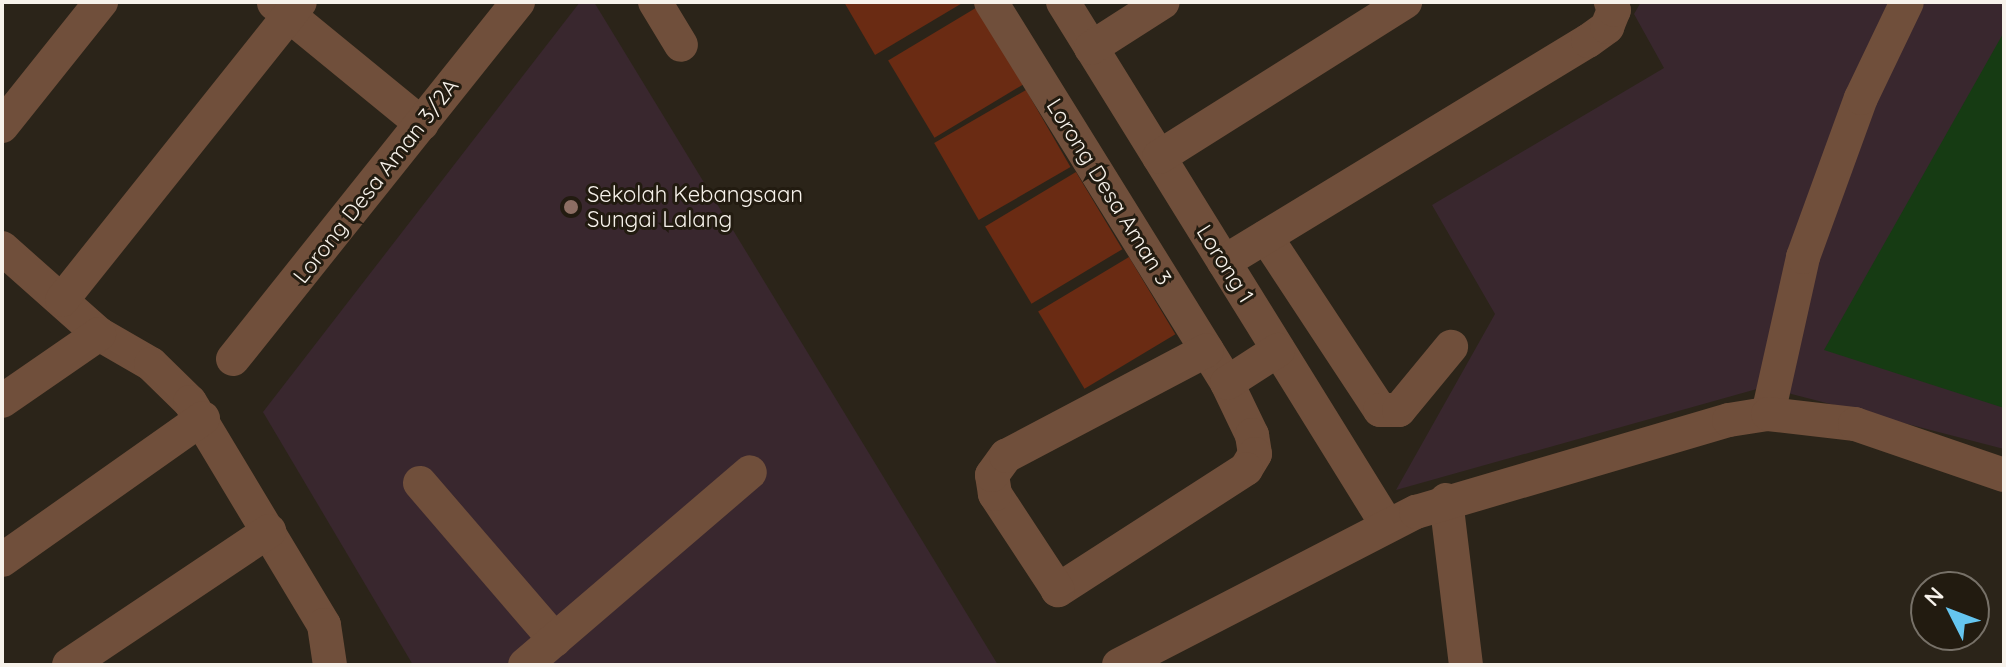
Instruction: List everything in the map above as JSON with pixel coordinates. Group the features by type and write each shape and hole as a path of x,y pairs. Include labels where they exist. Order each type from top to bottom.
{"street":[{"path":"2,126 101,2"},
{"name":"Lorong Desa Aman 3/2A","path":"233,359 518,2"},
{"path":"655,2 681,45"},
{"name":"Lorong Desa Aman 3","path":"991,2 1207,350 1227,383 1252,435 1255,454 1246,469 1058,590 995,494 992,475 1006,456 1207,350"},
{"name":"Lorong 1","path":"1063,2 1387,525"},
{"path":"1091,48 1163,2"},
{"path":"1159,157 1405,2"},
{"path":"1224,262 1588,41 1607,27 1614,10 1611,2"},
{"path":"1768,414 1803,257 1851,124 1907,2"},
{"path":"62,300 287,6 422,124"},
{"path":"1266,237 1380,410 1399,410 1451,347"},
{"path":"2,248 99,334 169,377 203,418 324,625 330,665"},
{"path":"2,401 99,334"},
{"path":"1227,383 1278,350"},
{"path":"1119,665 1387,525 1446,500 1729,420 1768,414 1855,424 2004,475"},
{"path":"2,560 203,418"},
{"path":"525,665 750,472"},
{"path":"420,483 555,640"},
{"path":"1446,500 1466,665"},
{"path":"69,665 269,531"}],"shaded area":[{"name":"Sekolah Kebangsaan Sungai Lalang","path":"580,2 594,2 998,665 413,665 263,412"},
{"path":"1641,2 2004,2 2004,449 1764,387 1396,490 1495,314 1432,205 1664,68 1634,14"}],"green space":[{"path":"2004,32 2004,408 1824,350"}],"building":[{"path":"844,2 964,2 875,55"},
{"path":"979,6 1025,83 934,138 888,61"},
{"path":"1026,90 1070,167 979,220 934,143"},
{"path":"1076,172 1122,249 1031,304 985,227"},
{"path":"1129,257 1175,334 1084,389 1038,312"}],"place":[{"name":"Sekolah Kebangsaan Sungai Lalang","path":"571,207"}]}
